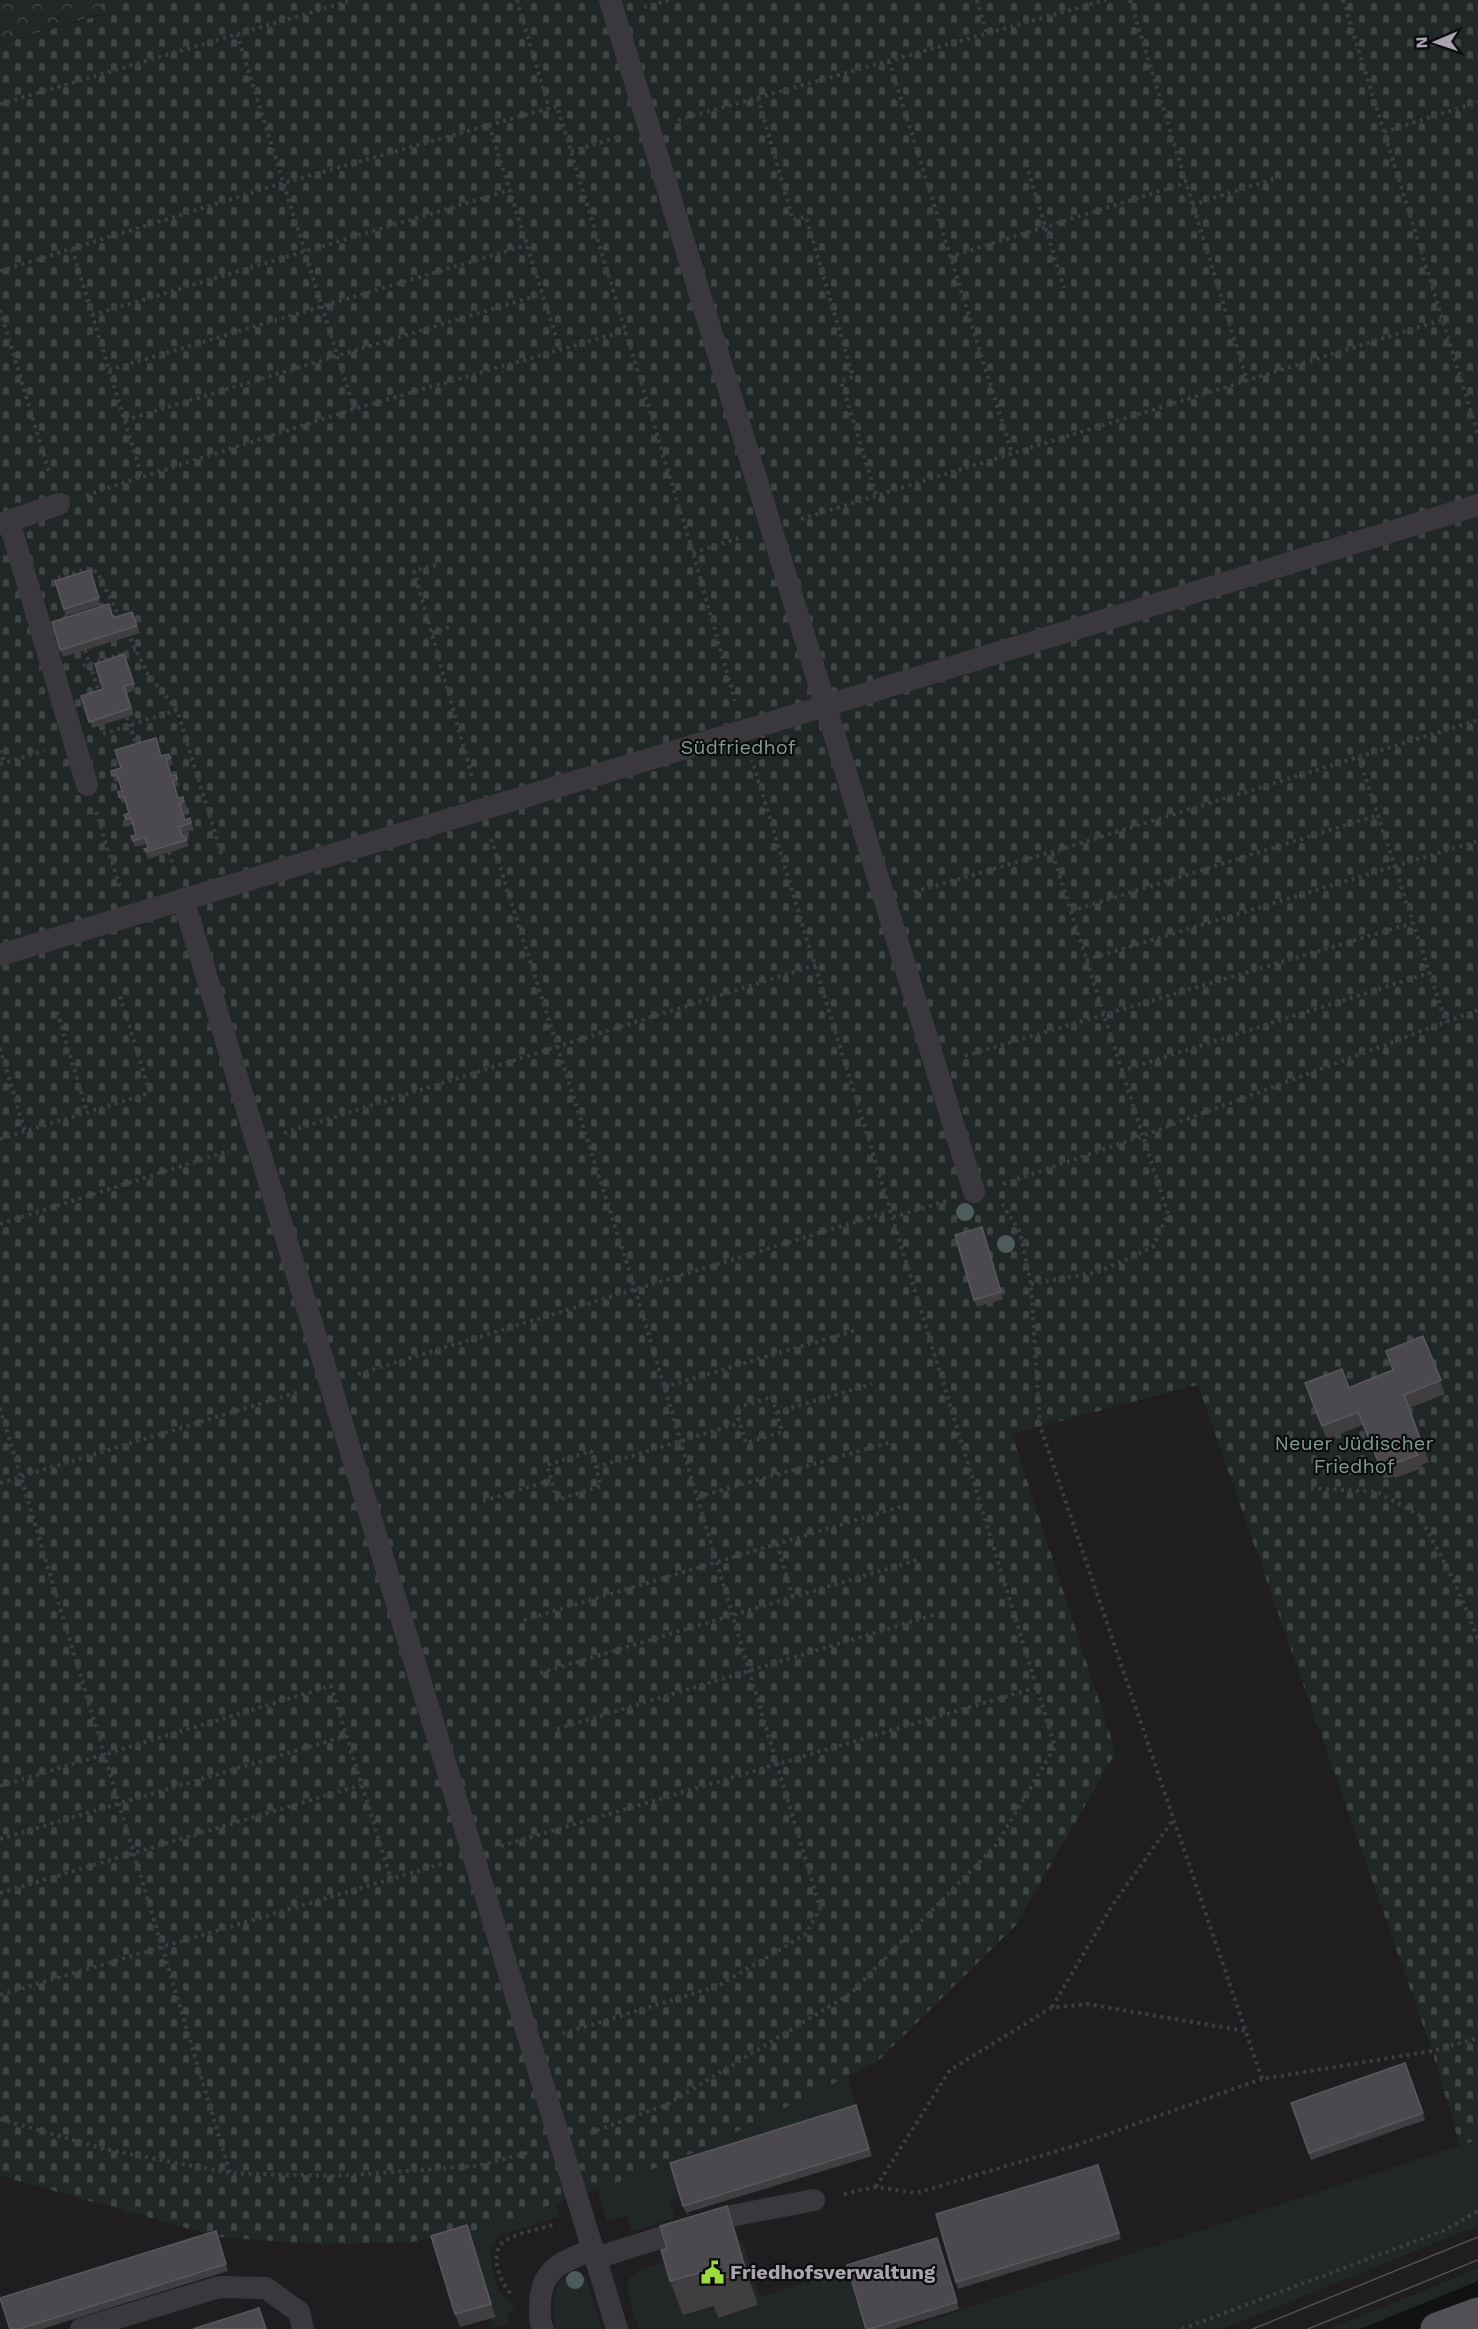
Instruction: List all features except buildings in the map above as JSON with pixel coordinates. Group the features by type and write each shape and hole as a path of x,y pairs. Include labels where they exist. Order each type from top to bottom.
{"main road":[{"path":"1437,2329 1478,2314"}],"lane":[{"path":"610,0 935,1065 983,1190"},
{"path":"59,504 4,523 87,785"},
{"path":"0,954 825,706 1478,505"},
{"path":"183,899 617,2329"},
{"path":"534,2327 540,2289 555,2266 574,2256 595,2254 726,2217 814,2200"},
{"path":"81,2329 219,2287 266,2288 299,2312 303,2329"}],"path":[{"path":"0,104 352,0"},
{"path":"517,0 549,108"},
{"path":"977,0 987,34"},
{"path":"571,151 1106,0"},
{"path":"1130,0 1247,381"},
{"path":"1343,0 1478,434"},
{"path":"237,34 354,409"},
{"path":"889,61 1012,453"},
{"path":"758,98 793,220 806,217 853,377 841,381 876,495"},
{"path":"1384,132 1478,102"},
{"path":"0,271 283,183 557,106 693,553 743,730 1055,1747 996,1845 850,1994 666,2105 562,2144 477,2166 334,2175 230,2173 104,2149 0,2120"},
{"path":"489,125 560,349"},
{"path":"1026,164 1064,288"},
{"path":"1192,205 1285,175"},
{"path":"950,257 1186,183"},
{"path":"92,315 510,190"},
{"path":"109,370 527,245"},
{"path":"72,249 142,477"},
{"path":"125,420 542,294"},
{"path":"0,310 59,504 354,409 625,331"},
{"path":"693,553 1442,320"},
{"path":"436,564 414,571 482,809 681,1441 820,1908 806,1934 718,1986 532,2043"},
{"path":"87,569 97,572 147,673 177,711 231,885"},
{"path":"104,609 113,606"},
{"path":"432,633 452,626"},
{"path":"99,661 137,649"},
{"path":"84,650 100,697"},
{"path":"119,729 177,711"},
{"path":"127,717 138,750"},
{"path":"885,901 1052,852 1478,720"},
{"path":"0,750 2,764 75,743"},
{"path":"1359,758 1446,1023"},
{"path":"87,785 129,916"},
{"path":"1071,911 1378,815"},
{"path":"1086,960 1478,841"},
{"path":"169,852 174,867"},
{"path":"1031,1284 1098,1272 1153,1247 1168,1214 1052,852"},
{"path":"935,1065 1413,923"},
{"path":"0,1224 816,965"},
{"path":"1121,1071 1430,973"},
{"path":"0,1140 150,1093 119,993"},
{"path":"893,1217 983,1190 1142,1136 1478,1010"},
{"path":"57,1012 87,1112"},
{"path":"0,1048 25,1132"},
{"path":"983,1190 1020,1232 1031,1284 1040,1426 1262,2079"},
{"path":"0,1483 891,1211"},
{"path":"664,1387 856,1330"},
{"path":"777,1412 872,1384"},
{"path":"772,1397 782,1432 746,1443 740,1423 735,1408 772,1397"},
{"path":"0,1408 230,2173"},
{"path":"596,1467 740,1423"},
{"path":"698,1497 891,1442"},
{"path":"591,1451 596,1467 601,1486 557,1500 547,1465 591,1451"},
{"path":"483,1501 552,1480"},
{"path":"1311,1488 1377,1492 1419,1515 1455,1583 1478,1639"},
{"path":"524,1620 903,1506"},
{"path":"777,1544 793,1598"},
{"path":"540,1673 920,1559"},
{"path":"557,1729 937,1614"},
{"path":"0,1786 331,1686 391,1879"},
{"path":"0,1995 1038,1687"},
{"path":"0,1839 346,1736"},
{"path":"0,1893 362,1785"},
{"path":"1051,2008 1112,1906 1173,1819"},
{"path":"876,2187 950,2070 1051,2008 1087,2004 1246,2031"},
{"path":"814,2200 876,2187 916,2193 1077,2145 1262,2079 1432,2051 1478,2038"},
{"path":"1182,2329 1445,2230 1478,2211"},
{"path":"514,2296 504,2286 496,2264 498,2250 505,2240 557,2223"}],"shaded area":[{"path":"1199,1385 1432,2051 1460,2146 905,2329 0,2329 0,2176 218,2237 323,2245 412,2242 474,2231 608,2186 696,2152 877,2062 1116,1752 1012,1434"},
{"path":"1478,2226 1478,2268 1328,2329 1223,2329"}],"green space":[{"path":"0,0 101,0 105,13 0,44"},
{"name":"Südfriedhof","path":"101,0 1478,0 1478,2139 1460,2146 1432,2051 1198,1385 1012,1434 1116,1752 1016,1925 877,2062 696,2152 608,2186 474,2231 412,2242 323,2245 218,2237 0,2176 0,44 104,14"},
{"path":"848,2076 858,2112 670,2202 675,2218 632,2232 627,2216 607,2222 597,2189 696,2152"},
{"path":"1478,2139 1478,2226 1223,2329 903,2329"},
{"path":"555,2202 560,2217 498,2236 490,2249 499,2292 517,2310 507,2313 510,2323 493,2328 490,2318 495,2316 472,2239 433,2238 474,2231"},
{"path":"743,2239 760,2297 849,2269 867,2329 639,2329 629,2298 629,2280 633,2274 673,2260 683,2315 715,2306 718,2318 758,2306 739,2240"},
{"path":"1478,2268 1478,2281 1360,2329 1328,2329"},
{"path":"576,2272 586,2277 602,2329 556,2329 553,2309 556,2289 563,2278"}],"tram line":[{"path":"1253,2329 1478,2237"},
{"path":"1308,2329 1478,2260"}],"place":[{"name":"Friedhofsverwaltung","path":"712,2272"}],"park label":[{"name":"Neuer Jüdischer Friedhof","path":"1354,1454"}]}
